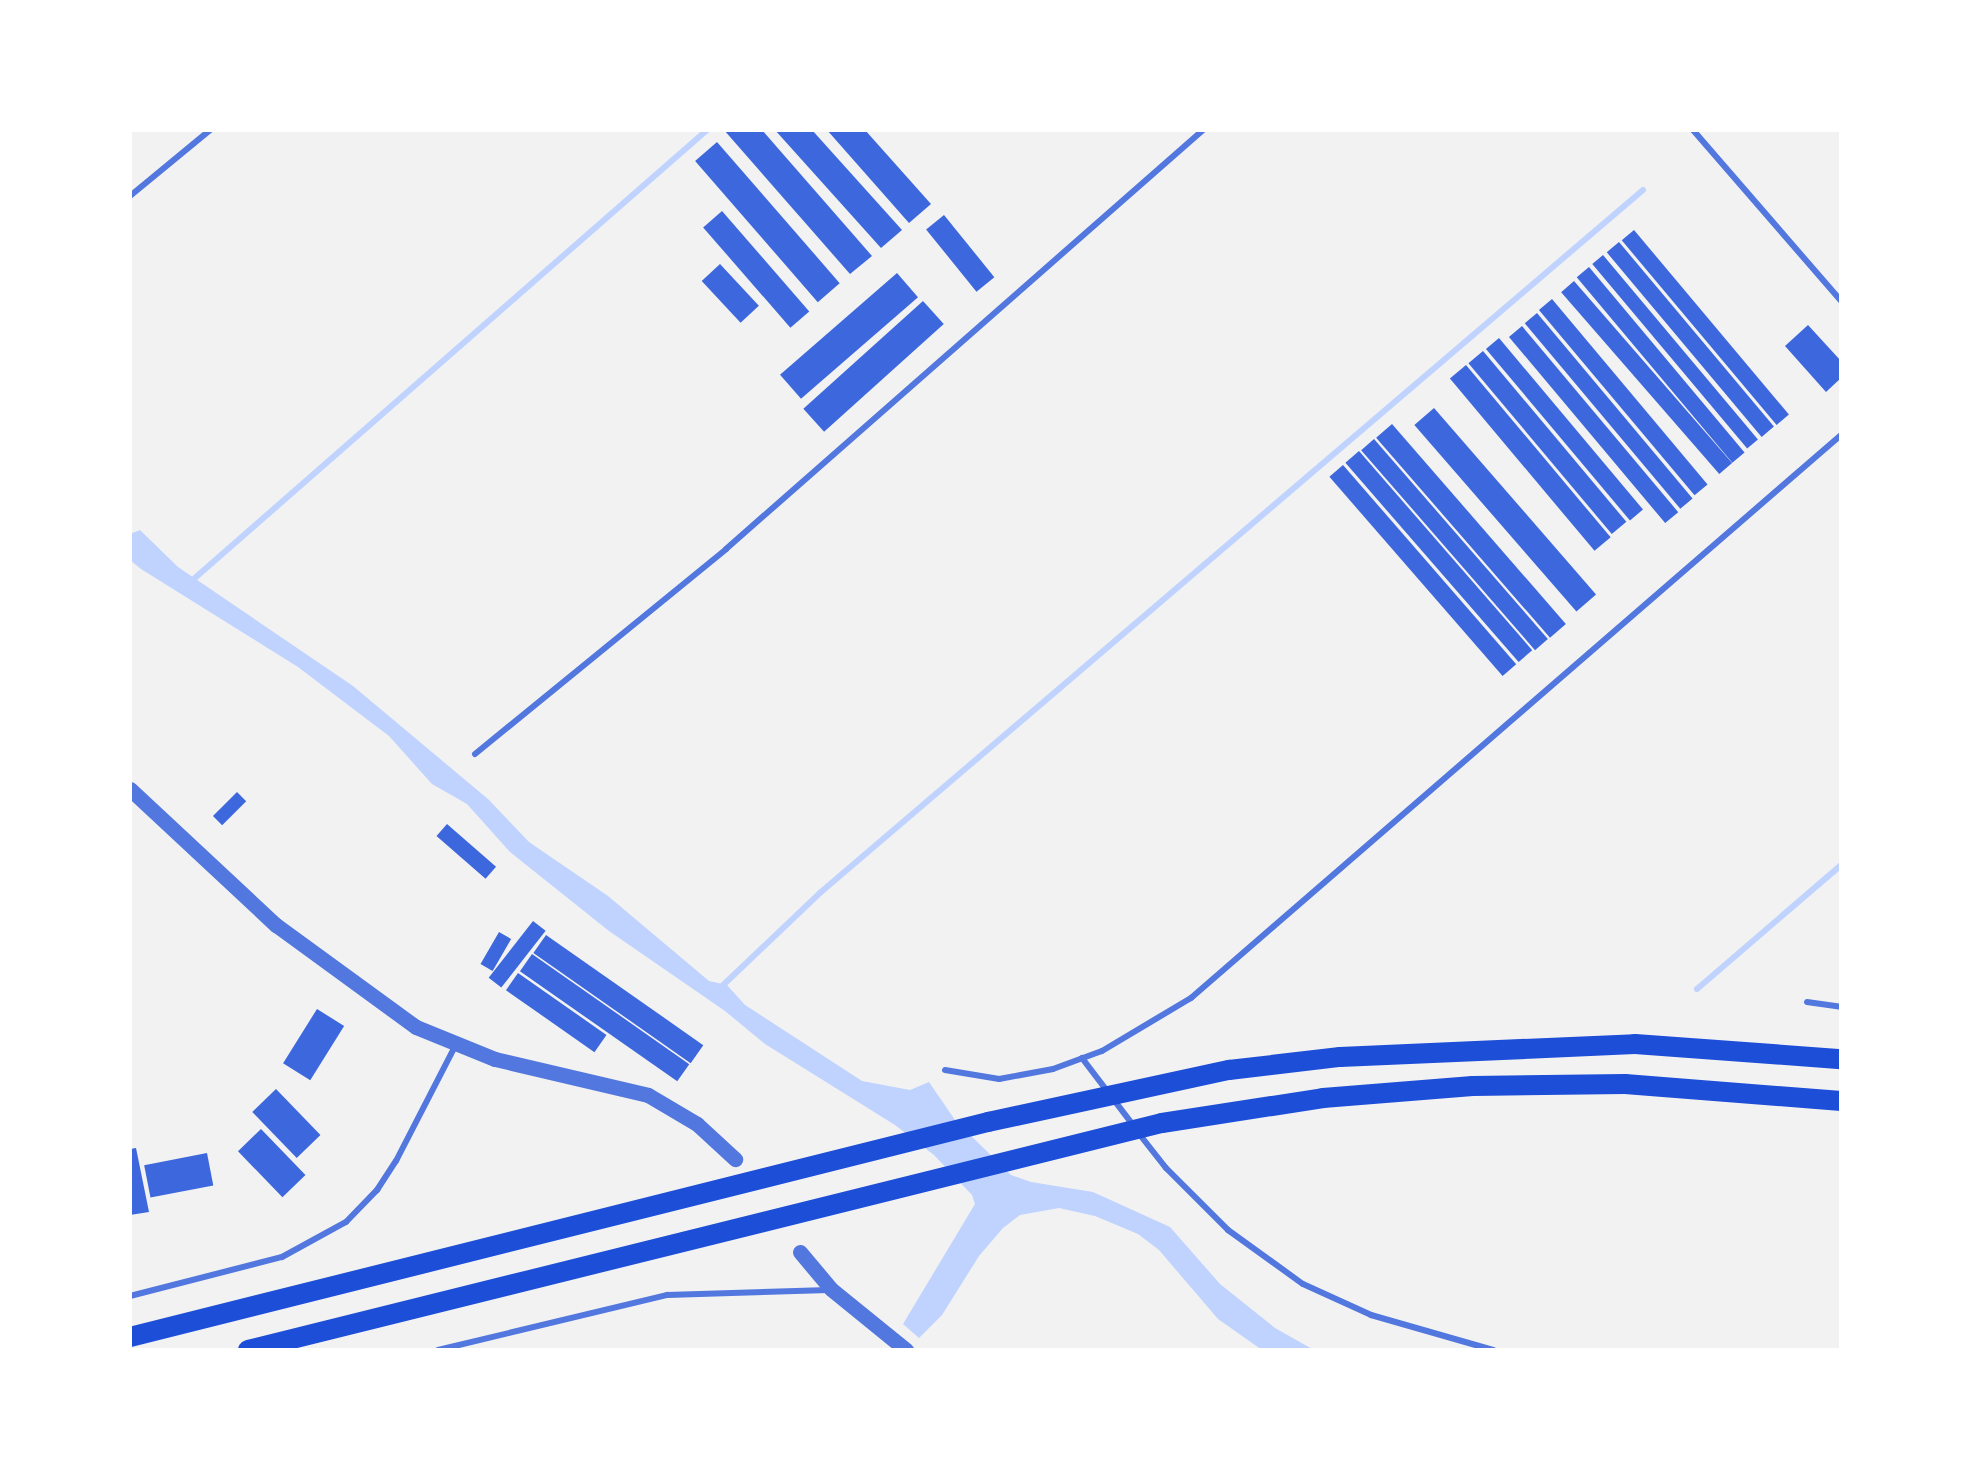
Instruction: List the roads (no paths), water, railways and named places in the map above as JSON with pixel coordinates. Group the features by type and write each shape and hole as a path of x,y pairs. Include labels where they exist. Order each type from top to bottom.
{"highway":[{"path":"130,1335 842,1158 1228,1070 1340,1057 1635,1044 1841,1059"},
{"path":"248,1350 1162,1123 1323,1098 1473,1086 1625,1084 1841,1101"}],"street":[{"path":"130,789 306,950 374,1000 455,1046 648,1095 697,1124 735,1158"},
{"path":"800,1252 831,1290 906,1350"}],"lane":[{"path":"130,196 210,130"},
{"path":"475,754 726,549 1203,130"},
{"path":"1693,130 1841,301"},
{"path":"945,1070 999,1079 1024,1076 1082,1058 1151,1025 1191,998 1841,436"},
{"path":"1807,1002 1841,1008"},
{"path":"130,1296 282,1257 346,1222 377,1190 396,1161 455,1046"},
{"path":"1082,1058 1192,1197 1266,1258 1333,1301 1404,1327 1492,1350"},
{"path":"438,1350 666,1295 831,1290"}],"water":[{"path":"140,530 178,567 353,686 488,799 529,842 608,896 709,981 727,985 745,1005 862,1081 910,1090 929,1082 955,1120 1011,1175 1093,1192 1170,1227 1220,1284 1275,1328 1314,1350 1262,1350 1218,1319 1159,1250 1138,1234 1095,1216 1059,1208 1020,1215 1003,1228 979,1256 942,1315 919,1338 903,1324 975,1204 972,1195 934,1155 895,1125 765,1044 725,1011 609,931 510,852 467,804 432,784 389,736 298,667 141,569 130,560 130,534"}],"waterway":[{"path":"188,584 707,130"},
{"path":"718,990 821,892 1643,190"},
{"path":"1697,989 1841,865"}]}
